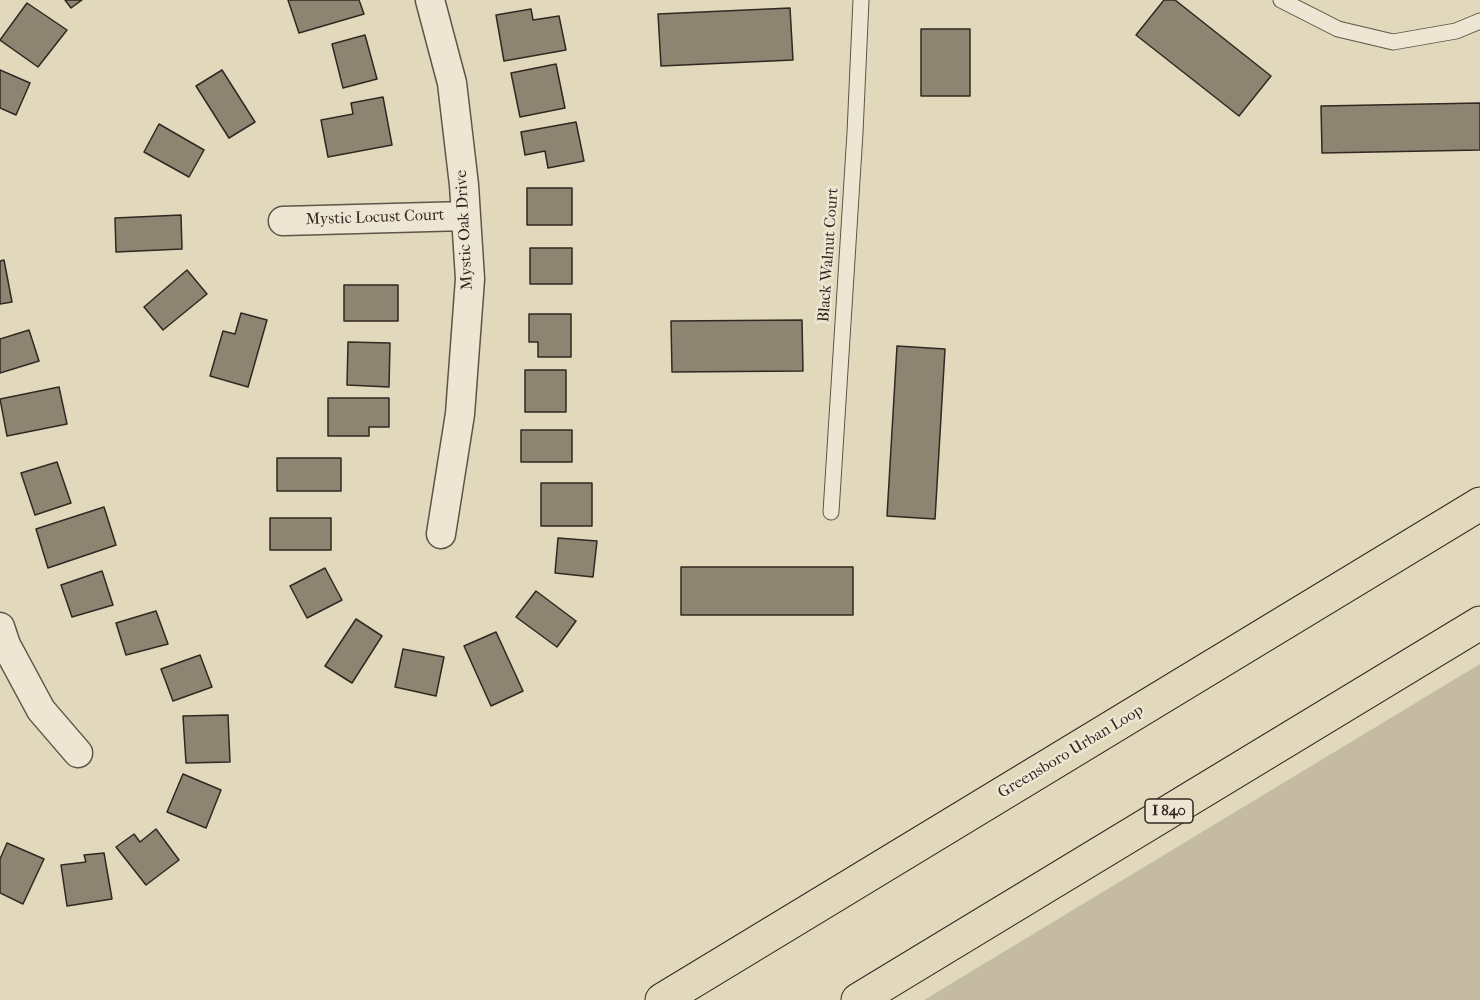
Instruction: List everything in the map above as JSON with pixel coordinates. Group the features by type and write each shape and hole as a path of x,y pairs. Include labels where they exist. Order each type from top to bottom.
{"highway":[{"name":"Greensboro Urban Loop","path":"662,1000 1480,504"},
{"name":"I 840","path":"858,1000 1480,623"}],"street":[{"name":"Mystic Oak Drive","path":"430,0 452,83 470,279 461,403 441,534"},
{"name":"Mystic Locust Court","path":"283,221 466,216"},
{"path":"0,627 6,645 41,710 78,753"}],"lane":[{"name":"Black Walnut Court","path":"831,512 861,0"},
{"path":"1281,0 1338,29 1393,42 1456,31 1480,21"}],"shaded area":[{"path":"1480,664 1480,1000 924,1000"}],"building":[{"path":"65,0 82,0 71,8"},
{"path":"288,0 359,0 364,14 299,33"},
{"path":"1164,0 1175,0 1271,76 1239,116 1136,35"},
{"path":"27,3 67,30 38,67 0,40"},
{"path":"790,8 793,60 661,66 658,14"},
{"path":"531,9 533,20 559,16 566,50 504,61 496,15"},
{"path":"921,29 970,29 970,96 921,96"},
{"path":"365,35 377,79 343,88 332,44"},
{"path":"556,64 565,108 520,117 511,73"},
{"path":"0,70 30,83 16,115 0,108"},
{"path":"222,70 255,122 229,138 196,86"},
{"path":"383,97 392,145 328,157 321,120 353,114 351,103"},
{"path":"1480,103 1480,150 1322,153 1321,106"},
{"path":"576,122 584,161 548,168 545,151 525,155 521,132"},
{"path":"159,124 204,150 189,177 144,152"},
{"path":"527,188 572,188 572,225 527,225"},
{"path":"181,215 182,249 116,252 115,218"},
{"path":"530,248 572,248 572,284 530,284"},
{"path":"4,260 12,302 0,304 0,261"},
{"path":"187,270 207,294 163,330 144,307"},
{"path":"344,285 398,285 398,321 344,321"},
{"path":"241,313 267,320 248,387 210,376 223,331 235,334"},
{"path":"529,314 571,314 571,357 538,357 538,342 529,342"},
{"path":"802,320 803,371 672,372 671,321"},
{"path":"29,330 39,361 0,373 0,339"},
{"path":"348,342 390,343 389,387 347,385"},
{"path":"897,346 945,349 935,519 887,516"},
{"path":"525,370 566,370 566,412 525,412"},
{"path":"59,387 67,424 7,436 0,399"},
{"path":"328,398 389,398 389,427 369,427 369,436 328,436"},
{"path":"521,430 572,430 572,462 521,462"},
{"path":"277,458 341,458 341,491 277,491"},
{"path":"57,462 71,503 35,515 21,473"},
{"path":"541,483 592,483 592,526 541,526"},
{"path":"104,507 116,545 48,568 36,529"},
{"path":"270,518 331,518 331,550 270,550"},
{"path":"558,538 597,541 593,577 555,573"},
{"path":"681,567 853,567 853,615 681,615"},
{"path":"325,568 342,600 307,618 290,586"},
{"path":"102,571 113,605 72,617 61,585"},
{"path":"536,591 576,621 557,647 516,617"},
{"path":"156,611 168,644 126,655 116,623"},
{"path":"356,619 382,636 352,683 325,666"},
{"path":"496,632 523,691 491,706 464,646"},
{"path":"403,649 444,657 436,696 395,687"},
{"path":"200,655 212,687 173,701 161,669"},
{"path":"228,715 230,762 186,763 183,716"},
{"path":"183,774 221,790 206,828 167,812"},
{"path":"156,829 179,860 146,885 116,847 134,834 140,842"},
{"path":"7,843 44,859 23,904 0,893 0,859"},
{"path":"104,853 112,899 67,906 61,865 86,862 84,855"}]}
